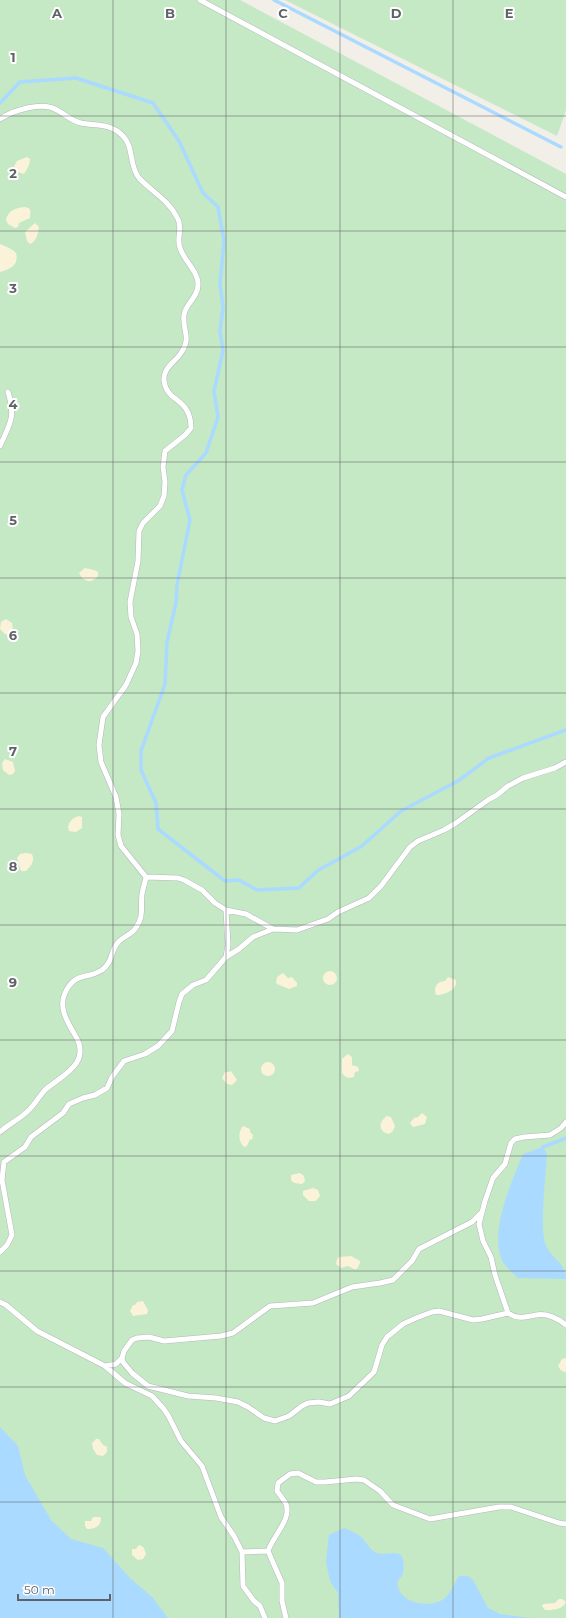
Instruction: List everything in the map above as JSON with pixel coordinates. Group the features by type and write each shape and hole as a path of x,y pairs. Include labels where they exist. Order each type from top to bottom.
{"lane":[{"path":"200,0 566,197"},
{"path":"0,119 24,109 50,106 80,123 106,125 123,135 130,150 134,170 138,177 167,201 179,219 181,228 178,240 179,247 198,279 197,293 186,308 184,315 187,342 180,355 165,371 164,378 165,387 189,413 191,428 185,435 165,451 163,467 165,482 164,496 160,506 143,523 139,531 138,561 130,602 131,617 137,634 138,651 136,663 126,685 103,717 99,745 102,762 116,797 119,814 118,835 121,846 146,877 178,878 184,880 202,890 215,903 226,910 246,914 273,929"},
{"path":"0,446 10,426 12,418 8,392"},
{"path":"0,1252 7,1245 12,1235 2,1180 4,1162 24,1147 31,1138 63,1113 69,1104 95,1095 108,1088 112,1077 124,1061 145,1054 158,1046 172,1031 182,994 194,985 206,980 226,957 253,938 273,929 297,930 312,926 369,898 381,886 410,847 418,841 456,823 508,786 523,778 555,768 566,762"},
{"path":"0,1132 28,1111 45,1090 73,1069 78,1059 79,1046 65,1017 63,1006 64,994 70,984 79,977 95,973 108,964 120,939 134,930 143,913 142,896 146,877"},
{"path":"226,910 228,945 226,957"},
{"path":"566,1122 562,1128 550,1135 515,1139 505,1164 493,1178 479,1224 483,1241 491,1257 495,1275 508,1313 514,1317 523,1318 536,1315 549,1316 557,1318 566,1325"},
{"path":"105,1366 116,1364 122,1358 124,1351 132,1340 137,1338 149,1337 164,1341 221,1336 233,1333 270,1306 313,1302 352,1287 393,1280 412,1261 419,1249 472,1222 482,1212"},
{"path":"0,1302 6,1305 37,1331 105,1366 125,1383 152,1396 168,1415 181,1441 202,1466 221,1516 242,1552 243,1586 254,1601 260,1606 265,1618"},
{"path":"122,1358 122,1362 132,1373 148,1386 188,1396 216,1398 238,1402 248,1406 264,1418 275,1421 289,1416 308,1403 319,1402 330,1404 349,1396 374,1372 382,1345 387,1337 403,1324 424,1314 439,1311 473,1320 508,1313"},
{"path":"286,1618 282,1601 282,1584 268,1551 272,1540 282,1528 286,1516 286,1503 277,1491 278,1483 290,1474 298,1474 316,1482 356,1479 364,1480 380,1491 393,1505 430,1519 499,1507 511,1507 566,1524"},
{"path":"242,1552 268,1551"}],"green space":[{"path":"0,0 240,0 566,174 566,1618 0,1618"},
{"path":"285,0 566,0 566,110 557,136"}],"sand":[{"path":"27,157 30,159 29,165 24,174 18,172 14,166 17,161"},
{"path":"24,207 30,209 30,218 19,223 18,227 15,228 8,224 6,220 10,212"},
{"path":"35,223 39,227 38,232 36,239 30,244 27,241 25,232"},
{"path":"0,244 14,251 17,257 13,266 0,272"},
{"path":"85,568 98,572 96,579 88,581 81,576 79,573"},
{"path":"6,619 12,623 13,630 9,635 5,634 0,629 1,622"},
{"path":"5,759 13,762 15,771 13,774 9,775 3,770 2,763"},
{"path":"79,816 82,817 82,828 76,832 69,831 68,827 71,821"},
{"path":"20,854 32,854 33,862 26,871 21,871 17,858"},
{"path":"330,971 335,973 337,978 335,983 330,985 325,983 323,978 325,973"},
{"path":"283,973 288,978 292,977 297,983 297,986 289,989 277,984 277,977"},
{"path":"448,977 456,980 455,987 446,993 436,995 436,985 442,981 445,981"},
{"path":"348,1054 352,1057 352,1065 358,1067 359,1071 355,1072 354,1077 352,1078 344,1076 342,1073 342,1059"},
{"path":"268,1062 273,1064 275,1069 273,1074 268,1076 263,1074 261,1069 263,1064"},
{"path":"231,1071 237,1080 232,1085 227,1084 222,1078 225,1072"},
{"path":"422,1113 427,1117 425,1124 413,1127 410,1123 414,1118 418,1117"},
{"path":"386,1116 391,1117 395,1126 393,1131 389,1134 385,1133 381,1128 382,1120"},
{"path":"243,1126 250,1129 250,1132 253,1135 252,1140 250,1139 247,1146 244,1147 239,1136"},
{"path":"300,1173 304,1176 305,1181 302,1184 294,1183 291,1180 291,1175"},
{"path":"313,1188 318,1190 320,1196 316,1201 309,1201 303,1195 303,1191"},
{"path":"351,1256 360,1261 357,1269 348,1266 341,1268 336,1264 339,1257"},
{"path":"143,1301 148,1310 147,1314 133,1316 130,1311 133,1305 137,1302"},
{"path":"566,1358 566,1372 562,1371 558,1366 562,1359"},
{"path":"96,1439 99,1439 103,1445 107,1447 107,1452 103,1456 97,1455 93,1449 92,1443"},
{"path":"93,1517 101,1518 100,1524 95,1528 87,1529 85,1526 85,1521 91,1521"},
{"path":"140,1545 144,1548 146,1554 143,1559 138,1560 132,1555 132,1549 136,1549"},
{"path":"559,1599 566,1602 560,1608 545,1610 542,1606 543,1604 555,1603"}],"water":[{"path":"543,1147 547,1154 543,1215 544,1238 546,1246 564,1269 566,1279 518,1278 503,1262 499,1248 498,1235 500,1221 508,1192 523,1154"},
{"path":"0,1427 18,1446 25,1475 51,1520 71,1539 103,1548 131,1579 152,1597 168,1618 0,1618"},
{"path":"344,1528 360,1536 372,1550 377,1553 395,1553 402,1556 404,1566 398,1586 400,1592 412,1601 427,1604 441,1601 448,1595 459,1576 468,1576 473,1580 488,1608 500,1614 529,1618 339,1618 338,1593 330,1581 326,1562 329,1535"}],"waterway":[{"path":"274,0 561,147"},
{"path":"0,103 20,82 76,78 153,103 179,141 203,193 218,207 224,241 220,284 223,307 220,331 223,351 214,391 218,417 206,453 186,475 182,490 190,520 177,585 176,603 167,642 165,684 141,751 141,770 156,803 158,829 225,881 239,880 257,890 299,888 317,871 362,846 401,811 458,781 489,758 566,730"},
{"path":"543,1147 566,1138"}]}
